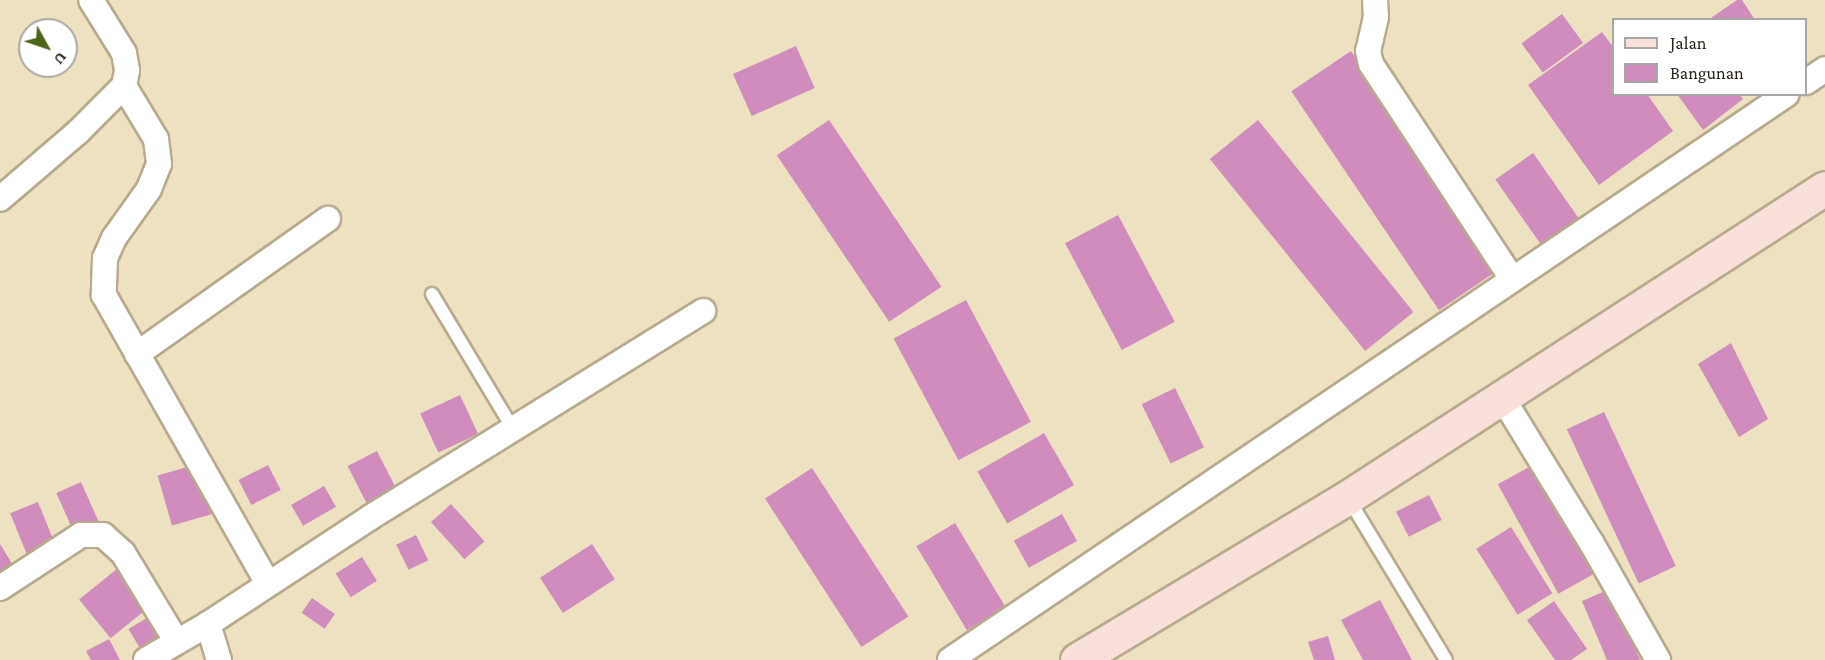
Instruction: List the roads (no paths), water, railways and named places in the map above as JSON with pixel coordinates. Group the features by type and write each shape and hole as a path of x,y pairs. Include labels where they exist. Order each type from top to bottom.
{"street":[{"path":"0,199 78,132 124,86 127,70 124,53 91,0"},
{"path":"1375,0 1376,17 1368,51 1371,64 1512,279"},
{"path":"1807,81 1825,69"},
{"path":"124,86 156,139 159,164 150,189 114,238 105,258 104,295 268,584"},
{"path":"950,660 1134,538 1784,96"},
{"path":"1077,660 1348,497 1825,188"},
{"path":"136,354 328,219"},
{"path":"146,660 208,624 513,429 703,311"},
{"path":"1502,397 1591,542 1658,660"},
{"path":"0,588 81,535 103,535 123,553 177,642"},
{"path":"208,624 219,660"}],"lane":[{"path":"432,294 513,429"},
{"path":"1348,497 1446,660"}]}
